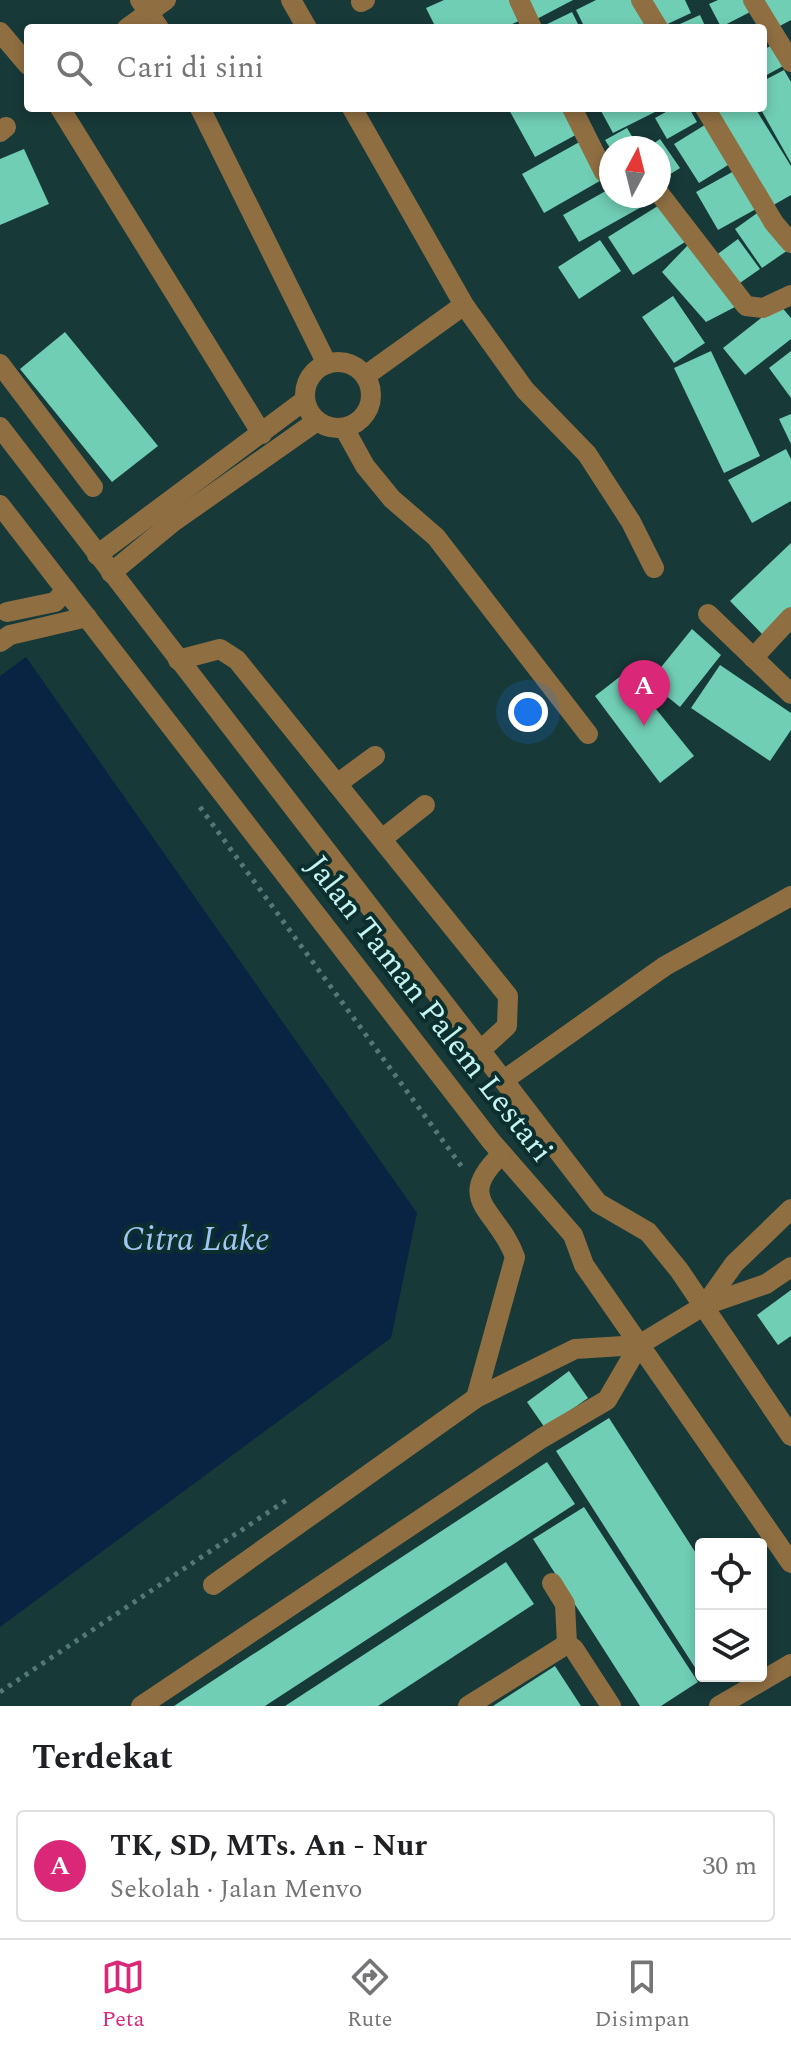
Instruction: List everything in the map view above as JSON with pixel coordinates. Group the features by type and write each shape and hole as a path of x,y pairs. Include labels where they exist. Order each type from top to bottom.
{"street":[{"path":"291,0 305,24"},
{"path":"519,0 530,24"},
{"path":"641,0 656,24"},
{"path":"753,0 791,62"},
{"path":"133,24 154,10"},
{"path":"0,32 24,60"},
{"path":"62,112 262,434"},
{"path":"202,112 327,364"},
{"path":"354,112 464,305 525,390 587,454 631,522 654,568"},
{"path":"574,112 599,162"},
{"path":"707,112 774,223 791,243"},
{"path":"671,208 746,306 763,308 791,295"},
{"path":"365,376 464,305"},
{"path":"97,555 305,400 310,378 327,364 341,362 355,367 365,376 371,392 369,408 359,421 344,428 317,421 305,400"},
{"path":"0,364 93,487"},
{"path":"111,573 173,522 317,421"},
{"name":"Jalan Taman Palem Lestari","path":"0,427 52,480 97,555 598,1203 648,1232 705,1305"},
{"path":"344,428 365,466 392,499 436,537 588,734"},
{"path":"39,456 52,480"},
{"name":"Jalan Taman Palem Lestari","path":"0,505 502,1154 573,1235 584,1265 791,1563"},
{"path":"66,590 55,602 4,607 5,638 87,617"},
{"path":"708,614 791,694"},
{"path":"753,658 791,617"},
{"path":"178,660 220,649 237,660 508,996 507,1026 481,1050"},
{"path":"337,784 375,756"},
{"path":"382,839 425,805"},
{"path":"504,1080 665,966 791,896"},
{"path":"476,1398 515,1257 481,1199 478,1188 481,1174 502,1154"},
{"path":"705,1305 734,1264 791,1209"},
{"path":"213,1585 476,1398 575,1349 639,1345 705,1305 766,1284 791,1267"},
{"path":"705,1305 791,1436"},
{"path":"141,1706 542,1438 607,1400 639,1345"},
{"path":"552,1583 565,1604 567,1644"},
{"path":"468,1706 567,1644"},
{"path":"567,1644 574,1649 611,1706"},
{"path":"719,1706 791,1664"},
{"path":"745,1706 791,1679"}],"path":[{"path":"196,802 478,1188"},
{"path":"0,1692 301,1491"}],"water":[{"name":"Citra Lake","path":"26,657 417,1213 391,1338 0,1627 0,676"}],"building":[{"path":"444,0 511,0 521,20 512,24 434,24 426,8"},
{"path":"521,0 573,0 533,21"},
{"path":"596,0 638,0 650,24 583,24 576,10"},
{"path":"645,0 685,0 691,13 668,24 657,24"},
{"path":"718,0 749,0 754,10 727,24 719,24 709,4"},
{"path":"762,0 791,0 791,20 776,28"},
{"path":"572,12 578,24 547,24"},
{"path":"700,15 704,24 680,24"},
{"path":"774,44 785,65 767,75 767,48"},
{"path":"784,70 791,82 791,163 762,112 767,112 767,79"},
{"path":"510,112 571,112 583,131 535,157"},
{"path":"602,112 655,112 613,133"},
{"path":"666,112 691,112 697,122 671,137 665,136 655,118"},
{"path":"757,112 791,166 791,195 770,207 712,114"},
{"path":"708,123 733,162 699,183 674,144"},
{"path":"627,128 632,136 612,136"},
{"path":"583,140 599,168 599,181 544,213 522,174"},
{"path":"24,149 49,204 0,225 0,159"},
{"path":"671,155 680,168 671,174"},
{"path":"734,171 756,209 718,230 696,192"},
{"path":"599,195 599,208 640,208 579,242 563,215"},
{"path":"655,208 664,208 685,242 633,275 608,237"},
{"path":"760,211 788,250 762,268 735,229"},
{"path":"738,239 760,269 737,285 715,256"},
{"path":"600,240 621,271 579,299 558,267"},
{"path":"690,243 735,307 706,322 662,272"},
{"path":"673,296 705,343 674,363 642,317"},
{"path":"779,304 791,318 791,339 745,375 723,348"},
{"path":"65,332 158,446 112,482 20,369"},
{"path":"711,351 760,456 724,473 674,368"},
{"path":"791,351 791,398 769,368"},
{"path":"791,414 791,444 779,419"},
{"path":"786,449 791,459 791,501 752,523 728,480"},
{"path":"791,543 791,609 763,635 730,601"},
{"path":"692,629 721,655 680,707 649,682"},
{"path":"720,665 791,713 791,730 770,761 691,708"},
{"path":"626,672 694,756 660,783 595,696"},
{"path":"791,1290 791,1336 778,1345 757,1315"},
{"path":"569,1371 588,1398 545,1428 527,1402"},
{"path":"609,1418 695,1552 695,1668 556,1451"},
{"path":"547,1462 575,1504 265,1706 174,1706"},
{"path":"584,1507 695,1677 695,1682 698,1682 661,1706 640,1706 533,1539"},
{"path":"506,1562 534,1604 378,1706 285,1706"},
{"path":"555,1666 581,1706 493,1706 527,1684"}],"place":[{"name":"TK, SD, MTs. An - Nur","path":"644,726"}]}
